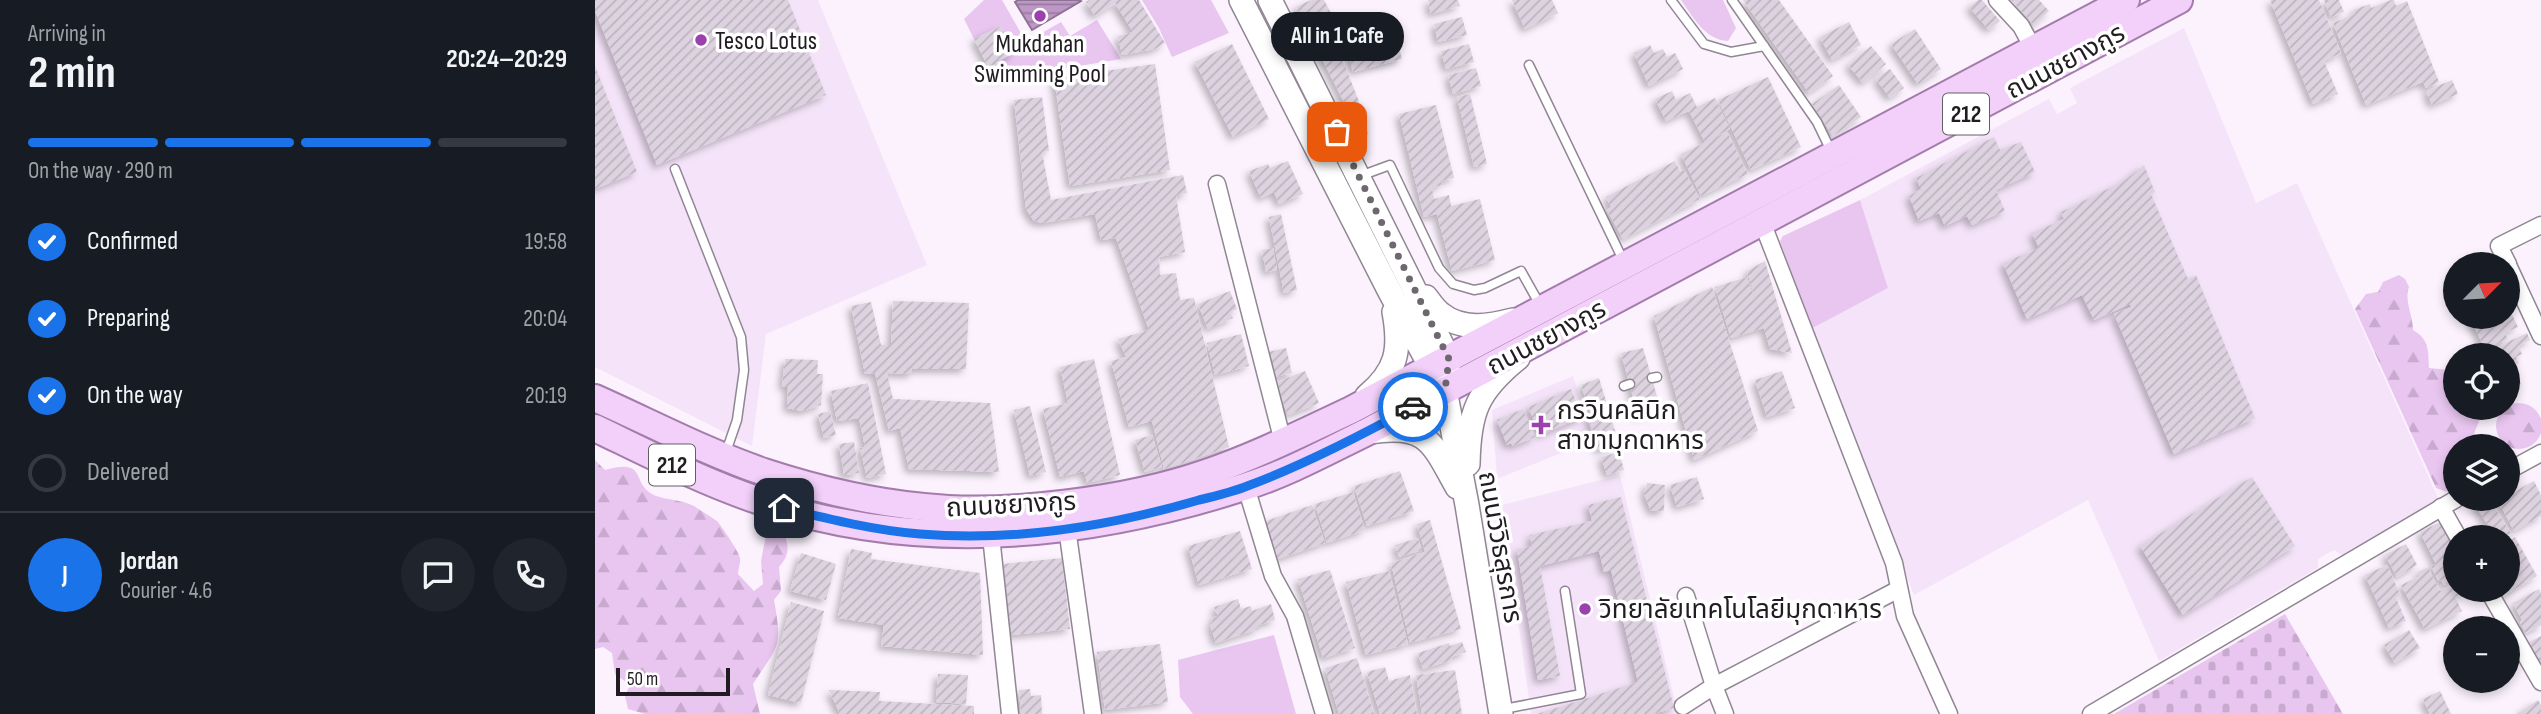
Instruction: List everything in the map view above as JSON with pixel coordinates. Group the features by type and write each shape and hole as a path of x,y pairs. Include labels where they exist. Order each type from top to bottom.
{"main road":[{"path":"1241,0 1390,292 1441,373"},
{"path":"1270,0 1410,279 1441,373"},
{"name":"ถนนชยางกูร","path":"595,428 709,482 761,502 853,525 921,534 991,536 1067,528 1125,519 1246,487 1365,433 1441,373 1537,312 2126,0"},
{"name":"ถนนชยางกูร","path":"595,398 724,457 766,473 853,497 926,508 985,509 1064,504 1122,495 1173,483 1206,473 1283,442 1351,410 1441,373 1546,336 2179,0"},
{"path":"1262,41 1285,29"},
{"path":"1410,279 1441,314 1457,322 1476,326 1497,324 1537,312"},
{"path":"1351,410 1384,382 1395,359 1399,337 1390,292"},
{"path":"1467,505 1468,437 1472,417 1484,391 1501,372 1546,336"},
{"name":"ถนนวิวิธสุรการ","path":"1441,373 1467,505 1500,712"},
{"path":"1365,433 1405,429 1420,434 1437,451 1467,505"}],"street":[{"path":"1997,0 2021,26 2034,50"},
{"path":"1217,184 1283,442"},
{"path":"1762,222 1894,563 1905,616 1949,714"},
{"path":"2502,252 2499,246 2541,225"},
{"path":"2520,291 2541,336"},
{"path":"2520,464 2541,453"},
{"path":"1246,487 1273,576 1295,616 1324,714"},
{"path":"2091,714 2441,507 2451,525"},
{"path":"1067,528 1093,714"},
{"path":"991,536 1010,714"},
{"path":"1683,706 1899,589"},
{"path":"1686,596 1725,714"},
{"path":"2496,602 2541,682"}],"lane":[{"path":"1671,0 1704,44 1731,52 1764,46"},
{"path":"1732,0 1817,122 1833,155"},
{"path":"1529,65 1625,265"},
{"path":"1360,176 1390,165 1439,268 1453,284 1474,290 1485,288 1521,271 1537,312"},
{"path":"675,169 741,337 744,370 739,408 724,457"},
{"path":"1500,712 1581,694 1565,591"}],"shaded area":[{"path":"595,0 818,0 927,265 766,334 752,446 595,367"},
{"name":"Mukdahan Swimming Pool","path":"1081,1 1032,30 1015,2"},
{"path":"2184,28 2256,203 2297,183 2439,500 2342,555 2334,550 2318,559 2318,568 2159,661 2088,500 1914,595 1811,329 1888,288 1860,200 2049,99 2057,114 2077,103 2070,88"},
{"name":"กรวินคลินิก สาขามุกดาหาร","path":"1573,376 1593,440 1497,479 1492,410"},
{"name":"วิทยาลัยเทคโนโลยีมุกดาหาร","path":"1620,475 1678,714 1531,714 1502,505"}],"green space":[{"path":"984,0 1002,0 1026,42 1061,22 1070,36 1097,20 1121,59 995,80 1005,75 998,61 1014,52 1001,26 974,39 964,19"},
{"path":"1142,0 1211,0 1229,33 1172,57"},
{"path":"1681,0 1723,0 1736,28 1728,41 1720,40 1706,32"},
{"path":"1860,200 1888,288 1811,329 1780,241 1783,236"},
{"path":"2399,275 2409,287 2413,330 2425,342 2429,368 2443,369 2443,420 2480,420 2474,434 2443,434 2443,491 2436,488 2355,309 2366,294 2378,292 2383,282"},
{"path":"2520,403 2528,405 2540,417 2540,435 2528,447 2520,449 2520,434 2498,434 2497,420 2520,420"},
{"path":"595,460 605,470 628,467 634,470 648,491 656,496 694,506 717,521 739,555 738,574 754,591 763,584 761,561 766,535 773,532 784,533 787,551 779,567 781,591 774,600 778,638 773,653 753,684 760,714 645,714 628,709 625,696 630,685 615,674 612,653 603,647 595,649"},
{"path":"2285,614 2343,714 2114,714"},
{"path":"1274,635 1296,714 1193,714 1180,697 1178,660"}],"building":[{"path":"595,0 788,0 826,95 657,165 595,11"},
{"path":"1139,0 1165,43 1155,49 1122,55 1118,36 1133,32 1115,3 1095,16 1086,2"},
{"path":"1311,0 1324,0 1338,26 1343,45 1338,48 1368,134 1362,138 1296,7"},
{"path":"1428,0 1458,0 1460,6 1431,14"},
{"path":"1512,0 1552,0 1558,13 1525,29"},
{"path":"1743,0 1779,0 1833,76 1809,93"},
{"path":"1982,0 2000,21 1989,30 1969,7"},
{"path":"2011,0 2039,0 2049,11 2034,25"},
{"path":"2270,0 2319,0 2341,53 2324,61 2338,94 2313,104"},
{"path":"2324,0 2339,0 2344,12 2331,17"},
{"path":"2394,0 2396,6 2407,1 2439,82 2426,88 2423,82 2366,105 2333,23 2355,14 2353,10 2370,4 2371,8"},
{"path":"1462,17 1467,35 1438,42 1434,24"},
{"path":"1849,22 1861,45 1832,60 1820,37"},
{"path":"1001,26 1015,53 998,61 1005,75 995,80 974,39"},
{"path":"1394,28 1402,59 1353,72 1345,41"},
{"path":"1915,29 1941,69 1918,84 1891,44"},
{"path":"1232,44 1269,119 1233,137 1195,62"},
{"path":"1469,44 1474,62 1446,69 1441,51"},
{"path":"1650,45 1654,53 1663,49 1667,57 1675,53 1683,69 1649,86 1634,53"},
{"path":"1871,46 1886,64 1863,83 1848,65"},
{"path":"1155,64 1170,170 1070,186 1054,78"},
{"path":"595,66 637,172 595,189"},
{"path":"1476,68 1481,86 1453,94 1448,75"},
{"path":"1890,69 1904,88 1890,98 1876,79"},
{"path":"1768,77 1801,147 1751,170 1718,100"},
{"path":"2452,80 2458,94 2432,105 2426,91"},
{"path":"1839,85 1861,117 1833,136 1812,104"},
{"path":"1672,91 1676,100 1690,93 1697,107 1715,98 1730,129 1705,142 1689,111 1666,121 1655,99"},
{"path":"1470,94 1487,164 1474,167 1457,97"},
{"path":"1042,97 1049,151 1042,152 1051,200 1183,175 1187,193 1176,196 1185,252 1159,257 1160,275 1176,273 1180,300 1194,298 1229,447 1164,469 1152,421 1129,427 1111,361 1126,357 1118,339 1149,330 1116,238 1101,240 1095,214 1043,223 1034,221 1026,209 1014,100"},
{"path":"1436,105 1454,178 1441,181 1442,185 1432,188 1434,199 1449,195 1451,206 1480,199 1495,260 1452,271 1437,214 1424,217 1399,114"},
{"path":"1727,132 1748,174 1701,196 1681,154"},
{"path":"1994,137 2000,150 2021,142 2035,172 1996,190 2005,211 1972,225 1967,216 1945,226 1939,213 1919,221 1909,196 1921,189 1916,178"},
{"path":"1288,161 1303,194 1279,204 1274,192 1261,198 1249,171 1268,164 1270,168"},
{"path":"1675,161 1680,171 1684,170 1700,199 1623,239 1607,210 1611,207 1606,197"},
{"path":"2144,165 2155,192 2151,194 2188,279 2196,275 2255,418 2174,454 2114,314 2131,307 2130,304 2094,320 2082,295 2027,319 2003,263 2039,248 2032,233 2064,219 2061,212 2124,181"},
{"path":"1281,214 1297,290 1284,293 1269,217"},
{"path":"1273,248 1277,270 1266,272 1262,250"},
{"path":"1765,261 1792,353 1770,349 1764,328 1731,338 1715,287 1747,277 1757,306 1747,271"},
{"path":"1712,287 1758,431 1694,460 1654,316"},
{"path":"1230,291 1237,309 1230,312 1233,318 1208,329 1198,304"},
{"path":"893,301 969,303 966,369 912,369 912,374 887,373 893,399 990,403 999,472 909,469 900,428 889,431 875,373 865,374 851,306 871,302 881,345 891,345"},
{"path":"2475,329 2514,329 2505,333 2508,339 2500,343 2482,343"},
{"path":"2527,333 2530,340 2520,345 2505,343"},
{"path":"1241,334 1249,366 1215,375 1207,343"},
{"path":"1286,348 1292,373 1274,377 1268,352"},
{"path":"1643,348 1661,410 1638,416 1621,353"},
{"path":"785,359 818,360 817,374 823,374 821,405 802,411 787,408 788,387 782,386"},
{"path":"1094,359 1120,475 1087,483 1084,471 1060,477 1043,409 1068,403 1060,367"},
{"path":"1305,371 1319,403 1288,415 1275,383"},
{"path":"1782,371 1795,408 1767,417 1755,380"},
{"path":"1599,378 1619,444 1598,450 1581,385"},
{"path":"868,383 886,474 867,478 860,448 865,447 859,418 837,421 831,391"},
{"path":"1571,389 1583,417 1540,435 1528,407"},
{"path":"1030,406 1046,472 1030,476 1014,410"},
{"path":"1523,409 1535,437 1513,446 1511,443 1507,445 1497,420"},
{"path":"830,411 836,435 824,438 818,414"},
{"path":"1152,435 1162,467 1145,472 1135,440"},
{"path":"854,442 859,473 844,475 839,444"},
{"path":"1619,452 1624,470 1607,475 1601,457"},
{"path":"1400,471 1414,511 1367,526 1354,486"},
{"path":"1697,477 1704,499 1677,507 1670,485"},
{"path":"2252,477 2295,546 2183,615 2140,546"},
{"path":"2534,481 2541,495 2541,516 2520,528 2520,525 2511,525 2504,511 2520,511 2520,489"},
{"path":"1647,483 1665,485 1664,511 1651,511 1644,494"},
{"path":"1353,492 1365,530 1327,543 1315,504"},
{"path":"1621,497 1674,708 1653,714 1537,714 1638,682 1611,570 1604,572 1599,551 1540,566 1560,676 1538,680 1517,549 1532,546 1530,535 1592,521 1588,505"},
{"path":"1312,505 1325,543 1275,560 1263,522"},
{"path":"2479,511 2497,511 2506,525 2488,525"},
{"path":"1430,520 1461,629 1410,643 1391,563 1425,552 1417,524"},
{"path":"2440,522 2443,528 2443,583 2441,580 2438,581 2431,566 2436,564 2420,532"},
{"path":"1240,531 1252,569 1199,585 1188,546"},
{"path":"1418,538 1422,550 1399,557 1395,545"},
{"path":"2406,544 2417,565 2397,577 2385,555"},
{"path":"2520,546 2537,576 2520,586"},
{"path":"851,549 872,553 871,559 980,573 983,655 881,646 884,625 838,618"},
{"path":"801,553 836,564 826,600 790,591"},
{"path":"1062,558 1070,629 1011,635 1003,564"},
{"path":"2387,565 2401,596 2396,598 2406,621 2389,628 2365,575"},
{"path":"2428,567 2440,591 2443,590 2443,602 2458,602 2462,611 2452,616 2443,616 2443,620 2425,629 2401,585 2420,576 2418,572"},
{"path":"1330,570 1355,648 1323,658 1298,579"},
{"path":"1389,571 1408,644 1366,655 1346,582"},
{"path":"2539,589 2541,593 2541,625 2526,633 2513,603 2520,602 2520,599"},
{"path":"1238,599 1241,609 1251,606 1252,611 1271,604 1275,620 1256,626 1258,629 1216,643 1210,625 1213,624 1211,618 1218,616 1214,607"},
{"path":"791,602 824,611 801,703 768,695"},
{"path":"2409,630 2420,648 2395,663 2384,645"},
{"path":"2541,636 2541,672 2525,644"},
{"path":"1462,642 1466,652 1451,657 1452,660 1423,669 1418,653 1449,643 1450,646"},
{"path":"1160,644 1168,702 1105,710 1097,652"},
{"path":"1357,658 1374,714 1339,714 1325,668"},
{"path":"1385,667 1389,681 1410,675 1417,714 1380,714 1367,672"},
{"path":"1455,670 1462,714 1422,714 1416,675"},
{"path":"938,674 968,675 966,704 936,702"},
{"path":"1030,689 1031,696 1041,695 1042,714 1021,714 1019,690"},
{"path":"829,690 880,692 879,701 974,706 974,714 840,714"},
{"path":"2440,691 2451,714 2430,714 2423,699"},
{"path":"2538,700 2541,714 2517,714"}],"way so far":[{"path":"1337,132 1449,359 1445,390 1413,407"}],"place":[{"name":"Mukdahan Swimming Pool","path":"1040,16"},
{"name":"Tesco Lotus","path":"701,40"},
{"name":"All in 1 Cafe","path":"1337,132"},
{"name":"กรวินคลินิก สาขามุกดาหาร","path":"1541,425"},
{"name":"วิทยาลัยเทคโนโลยีมุกดาหาร","path":"1585,609"}],"route":[{"path":"784,508 853,525 921,534 991,536 1125,519 1246,487 1290,469 1413,407"}]}
